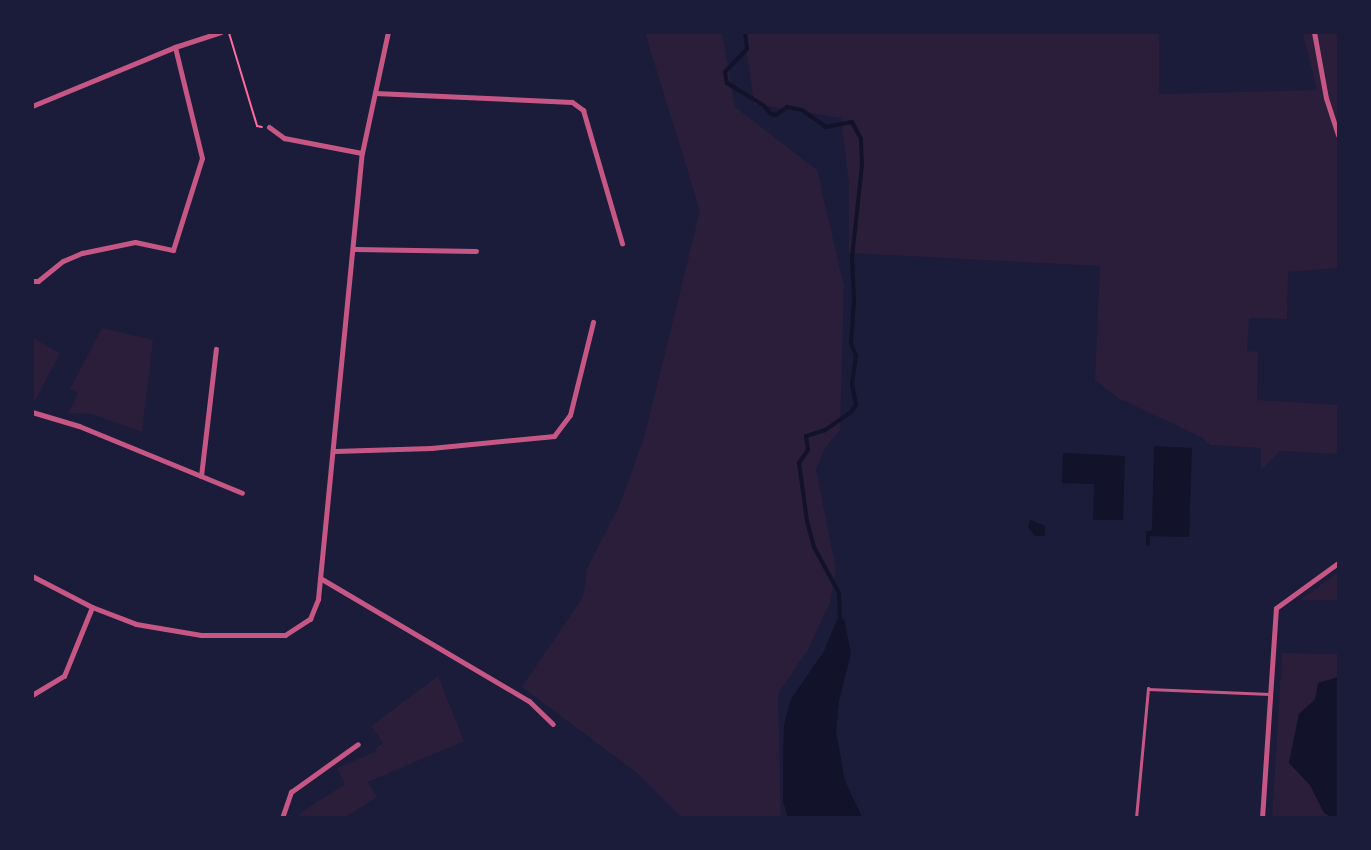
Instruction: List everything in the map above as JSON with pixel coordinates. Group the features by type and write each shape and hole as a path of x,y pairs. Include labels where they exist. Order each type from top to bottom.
{"street":[{"path":"32,106 175,47 221,32"},
{"path":"32,576 92,607 136,624 202,634 286,635 310,620 318,599 335,450 355,249 362,153 388,32"},
{"path":"1314,32 1326,98 1338,135"},
{"path":"32,281 38,281 63,261 82,253 135,242 173,250 202,158 175,47"},
{"path":"375,94 572,102 583,110 622,243"},
{"path":"269,127 284,138 362,153"},
{"path":"355,249 476,251"},
{"path":"335,450 431,448 554,436 570,415 593,322"},
{"path":"201,476 216,349"},
{"path":"33,415 79,426 242,492"},
{"path":"1262,818 1276,608 1338,563"},
{"path":"320,578 529,701 553,724"},
{"path":"32,695 64,676 92,607"},
{"path":"282,818 291,792 358,744"}],"lane":[{"path":"1136,818 1148,690 1270,694"}],"path":[{"path":"229,32 257,126 269,127"}],"shaded area":[{"path":"645,33 722,33 735,107 817,170 844,286 840,430 825,448 816,469 836,570 830,603 807,651 778,694 781,817 681,817 637,773 522,687 583,597 587,569 619,506 644,438 700,211"},
{"path":"744,33 1159,33 1159,94 1317,90 1303,33 1338,33 1338,268 1288,272 1287,319 1249,318 1247,351 1258,352 1257,400 1338,405 1338,454 1280,451 1261,470 1261,448 1211,445 1201,437 1118,398 1095,380 1100,266 849,253 849,184 841,118 754,104"},
{"path":"102,328 153,340 142,432 92,414 68,413 78,393 70,389"},
{"path":"33,338 60,353 35,401 32,399"},
{"path":"1154,446 1192,448 1189,537 1150,536 1149,546 1146,546 1146,532 1152,530"},
{"path":"1063,453 1125,456 1123,520 1093,520 1094,484 1062,483"},
{"path":"1030,520 1045,526 1045,536 1035,536 1028,527"},
{"path":"1338,572 1338,600 1300,600"},
{"path":"844,619 851,653 839,701 836,731 845,781 862,817 788,817 783,801 783,761 784,725 791,699 824,651 837,620"},
{"path":"1282,653 1338,654 1338,677 1299,714 1289,763 1310,785 1324,813 1333,817 1272,818"},
{"path":"438,676 464,741 368,782 377,797 345,817 299,817 299,814 345,784 337,768 377,751 375,749 383,743 371,726"},
{"path":"1338,677 1338,817 1333,818 1324,813 1310,785 1289,763 1299,714 1315,700 1318,683"}],"waterway":[{"path":"745,32 747,49 725,72 727,83 763,105 771,114 776,115 787,107 802,110 826,127 852,122 861,139 862,165 852,257 854,299 851,343 856,356 852,384 856,405 851,412 825,430 806,436 808,450 799,463 807,521 814,547 839,593 840,623"}]}
